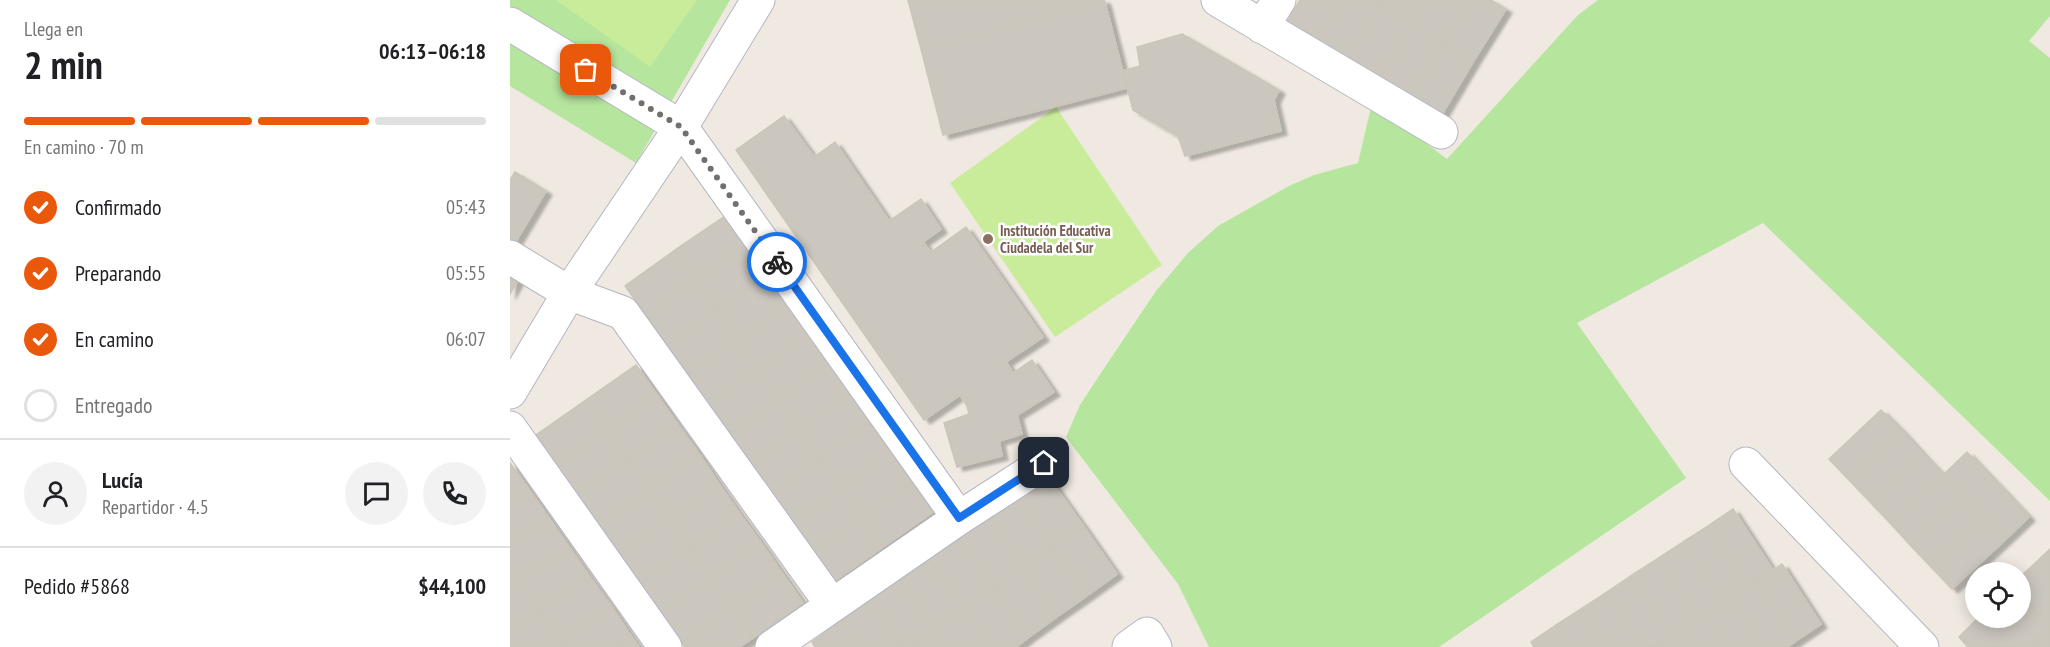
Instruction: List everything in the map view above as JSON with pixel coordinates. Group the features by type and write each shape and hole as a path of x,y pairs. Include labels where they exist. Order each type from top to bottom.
{"street":[{"path":"510,392 569,293 681,127 758,0"},
{"path":"1218,0 1271,14 1441,132"},
{"path":"510,24 681,127 959,518"},
{"path":"510,257 569,293 623,313 832,605"},
{"path":"510,428 665,647"},
{"path":"772,647 959,518 1044,463"},
{"path":"1746,464 1922,647"},
{"path":"1129,647 1147,634 1155,647"}],"green space":[{"path":"510,0 730,0 636,163 510,86"},
{"path":"556,0 697,0 650,67"},
{"path":"1598,0 2050,0 2050,16 2029,41 2050,58 2050,501 1763,223 1577,323 1686,478 1439,647 1209,647 1178,584 1066,437 1080,405 1156,291 1188,253 1218,226 1289,186 1314,175 1358,163 1372,103 1447,159 1578,15"},
{"path":"1056,107 1162,265 1055,337 950,183"}],"building":[{"path":"908,0 1104,0 1105,2 921,49"},
{"path":"1300,0 1342,0 1318,41 1287,22"},
{"path":"1342,0 1371,0 1381,6 1348,60 1318,41"},
{"path":"1371,0 1385,0 1381,6"},
{"path":"1385,0 1427,0 1412,25 1381,6"},
{"path":"1427,0 1469,0 1442,44 1412,25"},
{"path":"1469,0 1491,0 1506,9 1473,62 1442,44"},
{"path":"1105,2 1127,88 943,135 921,49"},
{"path":"1381,6 1412,25 1379,79 1348,60"},
{"path":"1412,25 1442,44 1410,97 1379,79"},
{"path":"1182,34 1279,90 1274,100 1281,131 1185,156 1178,136 1133,110 1123,71 1140,66 1137,47"},
{"path":"1442,44 1473,62 1441,116 1410,97"},
{"path":"784,116 814,157 835,142 889,221 921,199 941,229 923,242 931,252 966,227 1043,337 1006,362 1013,373 1032,360 1054,392 1017,415 1022,434 999,441 1002,456 957,467 944,423 969,414 960,395 924,420 736,150"},
{"path":"515,172 546,191 515,243 510,240 510,180"},
{"path":"725,216 745,245 696,280 675,250"},
{"path":"745,245 766,275 716,310 696,280"},
{"path":"675,250 696,280 646,315 625,286"},
{"path":"510,275 518,280 510,294"},
{"path":"766,275 787,305 737,340 716,310"},
{"path":"696,280 716,310 667,345 646,315"},
{"path":"787,305 808,334 758,369 737,340"},
{"path":"716,310 737,340 688,374 667,345"},
{"path":"808,334 828,364 779,399 758,369"},
{"path":"737,340 758,369 708,404 688,374"},
{"path":"828,364 850,394 800,428 779,399"},
{"path":"636,365 657,395 607,430 586,400"},
{"path":"758,369 779,399 729,434 708,404"},
{"path":"850,394 870,423 820,458 800,428"},
{"path":"657,395 678,425 628,459 607,430"},
{"path":"779,399 800,428 750,463 729,434"},
{"path":"586,400 607,430 557,465 536,435"},
{"path":"1881,410 1902,431 1850,481 1829,459"},
{"path":"870,423 891,453 841,488 820,458"},
{"path":"678,425 699,454 649,489 628,459"},
{"path":"800,428 820,458 771,493 750,463"},
{"path":"607,430 628,459 578,494 557,465"},
{"path":"1902,431 1922,453 1871,503 1850,481"},
{"path":"1967,452 2029,517 2005,540 1943,475"},
{"path":"891,453 912,483 862,518 841,488"},
{"path":"1922,453 1943,475 1891,524 1871,503"},
{"path":"699,454 719,484 670,519 649,489"},
{"path":"820,458 841,488 792,523 771,493"},
{"path":"628,459 649,489 599,524 578,494"},
{"path":"510,463 527,487 510,499"},
{"path":"1047,475 1082,524 1053,546 1018,495"},
{"path":"1943,475 1963,497 1911,546 1891,524"},
{"path":"912,483 933,512 883,547 862,518"},
{"path":"719,484 740,514 690,548 670,519"},
{"path":"527,487 548,517 510,544 510,499"},
{"path":"841,488 862,518 812,553 792,523"},
{"path":"649,489 670,519 620,554 599,524"},
{"path":"1018,495 1053,546 1023,566 988,516"},
{"path":"1963,497 1984,518 1932,568 1911,546"},
{"path":"1733,509 1773,570 1747,586 1708,526"},
{"path":"740,514 761,543 711,578 690,548"},
{"path":"988,516 1023,566 994,587 958,537"},
{"path":"548,517 569,547 519,581 510,569 510,544"},
{"path":"862,518 883,547 833,582 812,553"},
{"path":"1984,518 2005,540 1981,562 1965,562 1965,577 1952,589 1932,568"},
{"path":"670,519 690,548 640,584 620,554"},
{"path":"1082,524 1117,574 1088,595 1053,546"},
{"path":"1708,526 1747,586 1722,603 1683,542"},
{"path":"958,537 994,587 965,608 929,558"},
{"path":"1683,542 1722,603 1697,619 1657,559"},
{"path":"761,543 782,573 732,608 711,578"},
{"path":"1053,546 1088,595 1058,616 1023,566"},
{"path":"569,547 589,576 540,611 519,581"},
{"path":"690,548 711,578 661,613 640,584"},
{"path":"2050,549 2050,583 2033,565"},
{"path":"929,558 965,608 935,629 900,579"},
{"path":"1657,559 1697,619 1672,636 1632,575"},
{"path":"1782,564 1821,624 1796,641 1757,580"},
{"path":"2033,565 2050,583 2050,625 2031,605 2031,567"},
{"path":"1023,566 1058,616 1029,637 994,587"},
{"path":"510,569 519,581 510,588"},
{"path":"782,573 803,603 753,638 732,608"},
{"path":"1632,575 1672,636 1654,647 1643,647 1607,592"},
{"path":"589,576 611,606 560,641 540,611"},
{"path":"711,578 732,608 682,643 661,613"},
{"path":"900,579 935,629 910,647 904,647 871,600"},
{"path":"1757,580 1796,641 1787,647 1764,647 1731,597"},
{"path":"519,581 540,611 510,632 510,588"},
{"path":"994,587 1029,637 1016,647 992,647 965,608"},
{"path":"1607,592 1643,647 1606,647 1581,609"},
{"path":"1731,597 1764,647 1728,647 1706,613"},
{"path":"871,600 904,647 859,647 841,621"},
{"path":"611,606 631,636 615,647 565,647 560,641"},
{"path":"2031,607 2050,625 2050,629 2031,647 1990,647 2009,628 2031,628"},
{"path":"732,608 753,638 739,647 685,647 682,643"},
{"path":"965,608 992,647 948,647 935,629"},
{"path":"1581,609 1606,647 1570,647 1556,625"},
{"path":"540,611 560,641 552,647 510,647 510,632"},
{"path":"1706,613 1728,647 1692,647 1681,630"},
{"path":"841,621 859,647 815,647 812,642"},
{"path":"1556,625 1570,647 1534,647 1531,642"},
{"path":"1968,628 2010,628 1990,647 1968,647 1959,637"},
{"path":"935,629 948,647 910,647"},
{"path":"2050,629 2050,647 2031,647"},
{"path":"1681,630 1692,647 1655,646"},
{"path":"631,636 639,647 615,647"},
{"path":"560,641 565,647 552,647"}],"way so far":[{"path":"586,70 681,127 777,262"}],"place":[{"name":"Institución Educativa Ciudadela del Sur","path":"988,239"}],"route":[{"path":"777,262 959,518 1044,463"}]}
